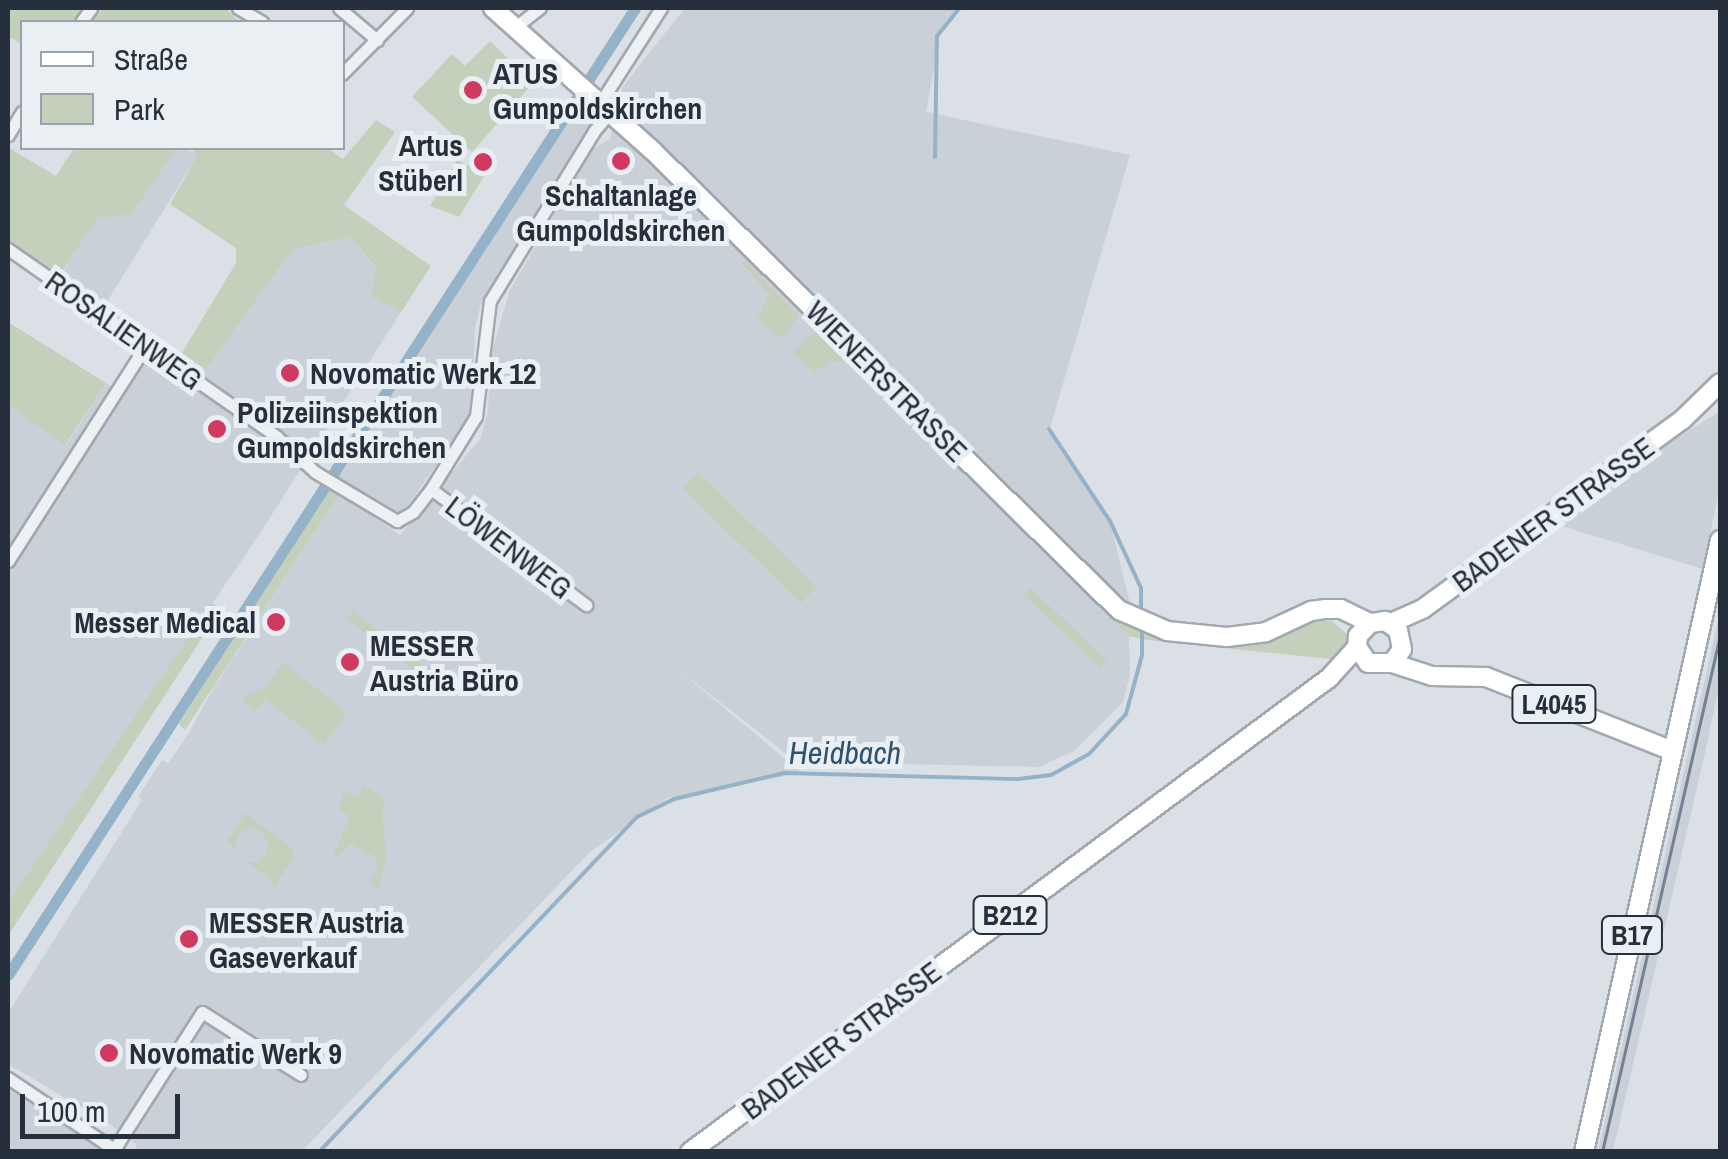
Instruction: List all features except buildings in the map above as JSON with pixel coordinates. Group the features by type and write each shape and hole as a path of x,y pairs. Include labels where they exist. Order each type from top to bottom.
{"main road":[{"name":"WIENERSTRASSE","path":"493,8 601,104 1138,621 1192,634 1246,636 1311,610 1326,609 1362,635 1368,663"},
{"path":"1682,420 1720,383"},
{"path":"1682,420 1720,404"},
{"name":"BADENER STRASSE","path":"1397,644 1424,608 1682,420"},
{"name":"B17","path":"1584,1152 1720,540"},
{"path":"1362,635 1397,644"},
{"name":"BADENER STRASSE","path":"1329,678 1362,635"},
{"name":"L4045","path":"1397,644 1432,676 1486,677 1673,752"},
{"name":"B212","path":"1368,663 1397,644"},
{"name":"BADENER STRASSE","path":"690,1152 1329,678 1368,663"}],"street":[{"path":"339,8 377,40"},
{"path":"345,72 406,8"},
{"path":"514,28 540,8"},
{"path":"432,488 476,416 490,300 594,130 601,104 660,8"},
{"name":"ROSALIENWEG","path":"8,249 277,437 319,474 397,521 412,512 432,488"},
{"path":"8,561 146,345"},
{"name":"LÖWENWEG","path":"432,488 586,605"},
{"path":"8,1078 117,1150 202,1012 301,1075"}],"shaded area":[{"path":"685,8 962,8 940,34 926,112 1130,155 1050,428 1110,521 1131,608 1108,615 1129,636 1130,676 1123,702 1074,751 1039,767 797,762 676,668 802,773 667,798 590,852 302,1151 137,1151 136,1144 111,1125 8,1064 8,1013 142,800 138,797 162,760 168,763 187,736 213,689 340,494 400,535 480,439 488,412 490,358 510,290 592,149 610,139 623,86"},
{"path":"578,94 602,114 482,300 475,328 472,414 397,521 335,477"},
{"path":"176,150 199,153 103,308 59,278 98,217 132,214"},
{"path":"351,237 376,269 371,297 401,312 257,538 8,902 8,405 66,445 106,383 123,393 154,344 201,375 293,249"},
{"path":"1720,411 1720,486 1703,569 1558,525 1606,483"},
{"path":"1720,612 1720,683 1705,753 1613,1151 1598,1151"},
{"path":"8,1089 88,1139 100,1151 8,1151"}],"green space":[{"path":"8,8 226,8 237,20 20,20 20,44 8,36"},
{"name":"ATUS Gumpoldskirchen","path":"490,41 533,83 472,152 412,97 452,54 465,66"},
{"path":"376,120 395,132 344,205 431,266 401,312 371,297 376,268 351,237 293,249 201,376 177,361 236,263 236,248 170,204 198,154 193,150 330,150 343,159"},
{"path":"9,148 56,176 73,150 176,150 132,214 98,218 58,278 8,241"},
{"name":"ATUS Gumpoldskirchen","path":"457,160 486,173 459,217 430,206"},
{"path":"745,261 799,315 784,335 776,336 758,319 769,294 742,264"},
{"path":"8,322 106,383 65,445 8,405"},
{"path":"818,328 876,377 868,385 845,362 833,361 813,372 796,355 796,349"},
{"path":"698,472 817,587 801,603 682,488"},
{"path":"329,487 340,494 185,730 179,724"},
{"path":"1031,588 1107,661 1100,668 1024,595"},
{"path":"212,603 221,609 8,936 8,902"},
{"path":"1112,610 1149,633 1173,637 1331,620 1348,635 1348,646 1340,660 1147,640 1129,636 1107,615"},
{"path":"353,611 442,679 427,699 422,695 431,682 347,619"},
{"path":"282,662 347,712 324,745 265,699 256,710 243,702 243,696 267,687"},
{"path":"364,786 386,800 382,806 386,860 378,889 369,883 378,868 375,857 351,843 337,859 333,857 350,816 339,810 343,791 357,797"},
{"path":"245,813 293,849 293,858 274,888 271,879 245,861 256,862 265,856 269,846 262,831 252,828 241,832 235,842 236,853 228,840"}],"waterway":[{"path":"8,975 635,8"},
{"name":"Heidbach","path":"935,157 937,36 960,8"},
{"name":"Heidbach","path":"1049,429 1110,521 1141,588 1141,612"},
{"name":"Heidbach","path":"319,1152 637,817 674,799 784,773 1018,779 1051,775 1089,754 1126,714 1142,655 1142,627"}],"tram line":[{"path":"1602,1152 1720,635"}],"place":[{"name":"ATUS Gumpoldskirchen","path":"473,90"},
{"name":"Schaltanlage Gumpoldskirchen","path":"621,161"},
{"name":"Artus Stüberl","path":"483,162"},
{"name":"Novomatic Werk 12","path":"290,373"},
{"name":"Polizeiinspektion Gumpoldskirchen","path":"217,429"},
{"name":"Messer Medical","path":"276,622"},
{"name":"MESSER Austria Büro","path":"350,662"},
{"name":"MESSER Austria Gaseverkauf","path":"189,939"},
{"name":"Novomatic Werk 9","path":"109,1053"}]}
